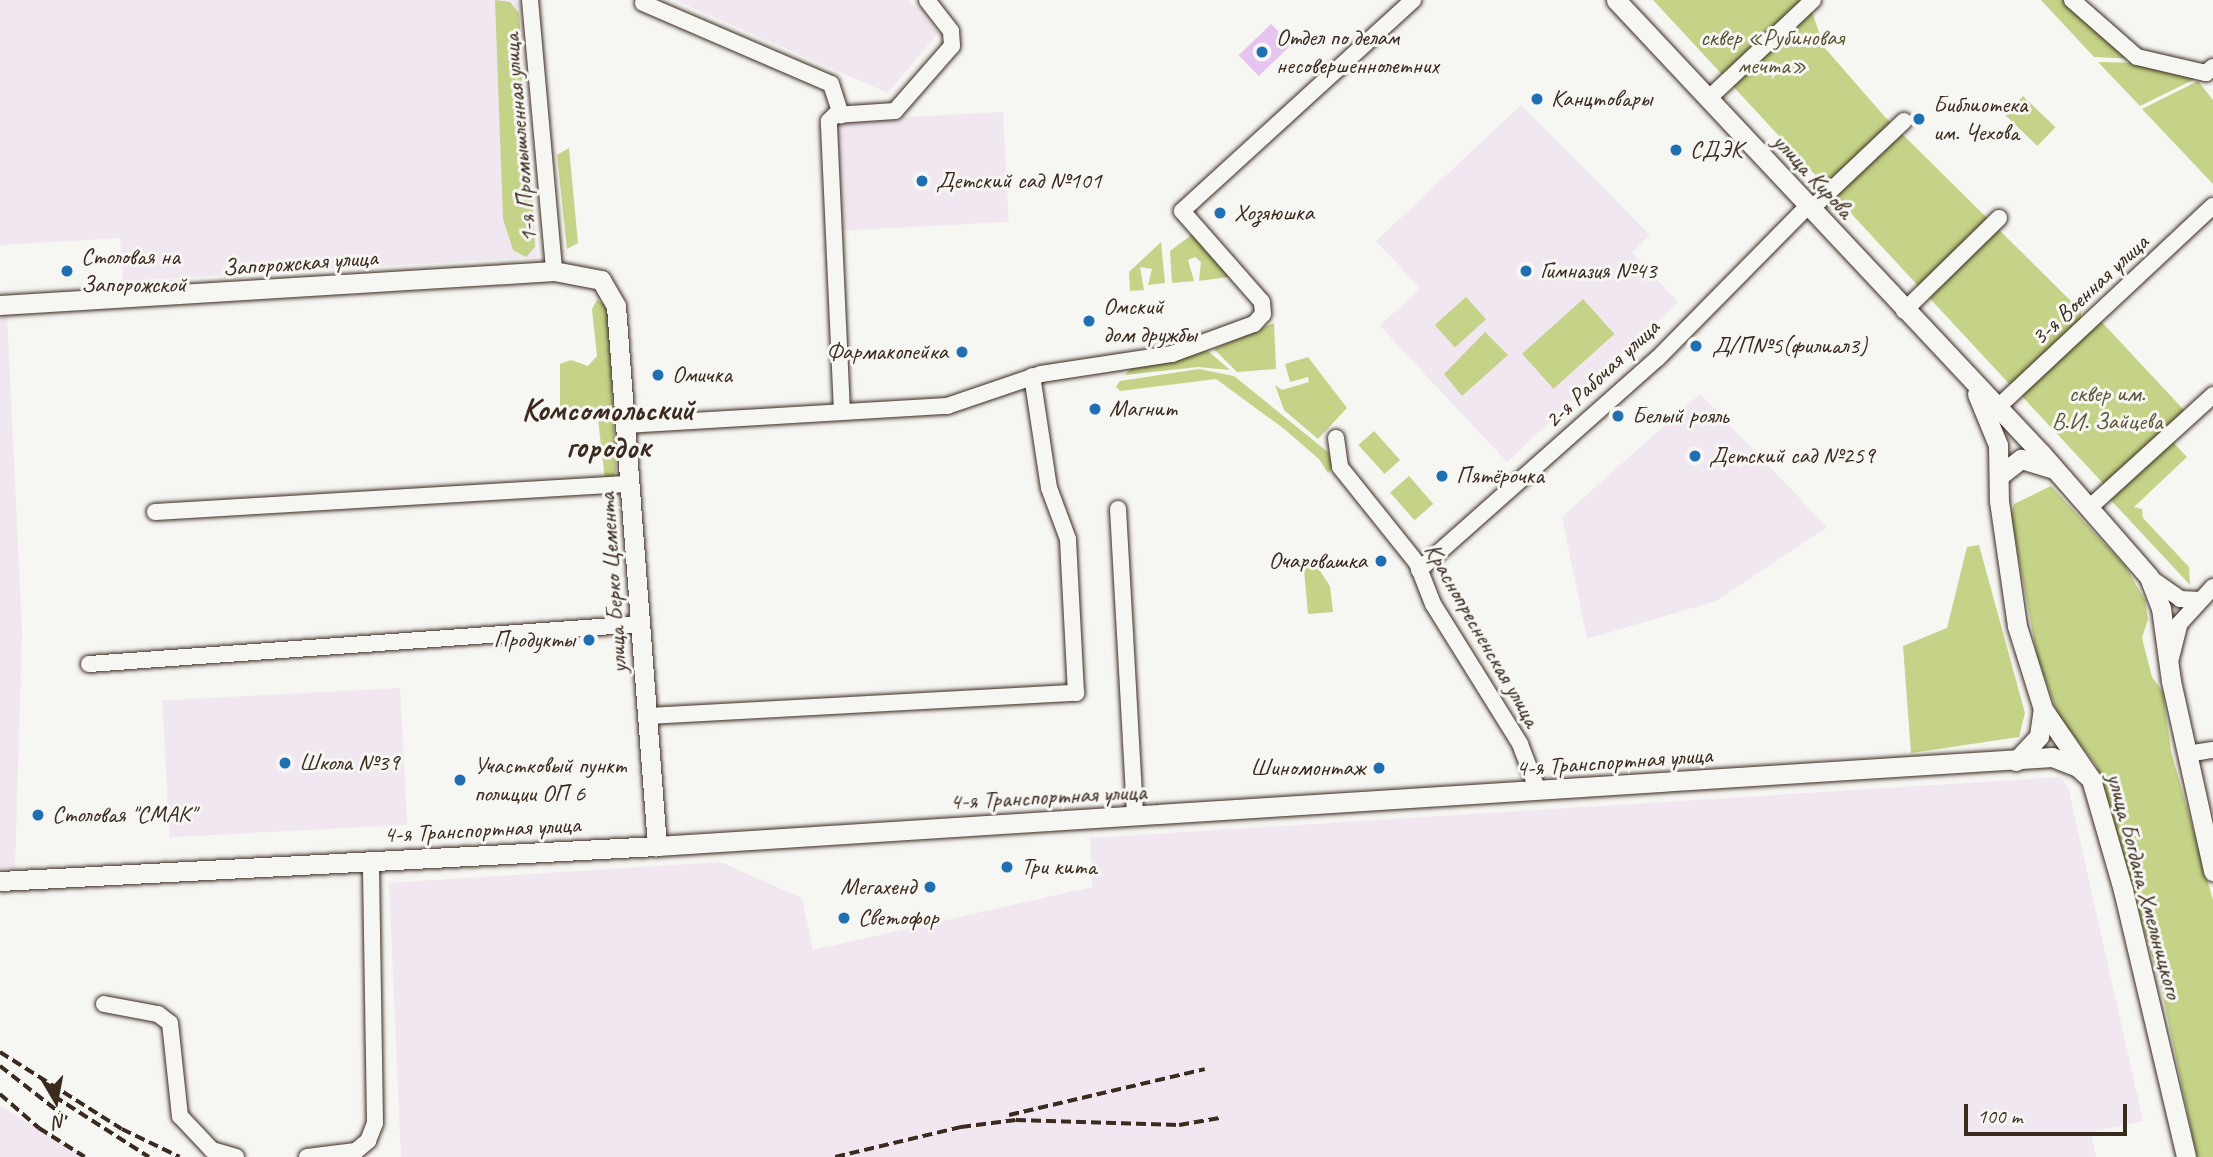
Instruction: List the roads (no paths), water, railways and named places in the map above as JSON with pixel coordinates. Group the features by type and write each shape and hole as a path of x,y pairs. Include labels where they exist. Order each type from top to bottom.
{"main road":[{"name":"улица Кирова","path":"1616,0 1973,387 1998,407 2056,470"},
{"name":"Запорожская улица","path":"0,305 554,271 601,280"},
{"name":"улица Берко Цемента","path":"601,280 616,306 657,846"},
{"name":"улица Кирова","path":"1973,387 1995,430 1999,476"},
{"path":"1999,476 2021,459 2056,470 2149,577 2161,608 2169,668 2213,871"},
{"name":"улица Богдана Хмельницкого","path":"1999,476 2017,626 2043,709 2091,779 2123,890 2186,1157"},
{"path":"2016,761 2039,736 2043,709"},
{"name":"4-я Транспортная улица","path":"0,881 657,846 2016,761 2064,760 2091,779"}],"street":[{"name":"1-я Промышленная улица","path":"530,0 554,271"},
{"path":"842,412 829,121 841,115 895,111 952,46 951,31 927,0"},
{"path":"625,425 947,406 1032,376 1205,344 1254,324 1263,314 1262,302 1182,211 1413,0"},
{"path":"1708,99 1813,0"},
{"path":"2072,0 2137,57 2209,70"},
{"path":"643,3 831,84 841,115"},
{"name":"2-я Рабочая улица","path":"1419,570 1657,359 1809,208 1905,121"},
{"name":"3-я Военная улица","path":"1998,407 2213,206"},
{"path":"1904,311 1999,218"},
{"path":"648,716 1076,693 1068,539 1049,488 1032,376"},
{"path":"2089,508 2213,396"},
{"name":"Краснопресненская улица","path":"1336,438 1340,467 1419,570 1460,652 1520,744 1538,791"},
{"path":"155,512 630,484"},
{"path":"1118,509 1135,817"},
{"path":"2149,577 2180,599 2200,600"},
{"path":"2169,668 2177,630 2213,587"},
{"path":"89,664 640,624"},
{"path":"2187,754 2213,750"},
{"path":"307,1157 356,1151 368,1141 375,1123 372,860"},
{"path":"104,1004 158,1014 170,1023 180,1116 212,1150 236,1157"}],"railway":[{"path":"0,1052 122,1129 180,1157"},
{"path":"0,1066 69,1120"},
{"path":"1009,1115 1205,1069"},
{"path":"0,1094 39,1128 85,1157"},
{"path":"54,1096 149,1157"},
{"path":"835,1157 961,1127 1016,1120 1179,1125 1219,1118"}],"place":[{"name":"Отдел по делам несовершеннолетних","path":"1262,52"},
{"name":"Канцтовары","path":"1537,99"},
{"name":"Библиотека им. Чехова","path":"1919,119"},
{"name":"СДЭК","path":"1676,150"},
{"name":"Детский сад №101","path":"922,181"},
{"name":"Хозяюшка","path":"1220,213"},
{"name":"Столовая на Запорожской","path":"67,271"},
{"name":"Гимназия №43","path":"1526,271"},
{"name":"Омский дом дружбы","path":"1089,321"},
{"name":"Д/П№5(филиал3)","path":"1696,346"},
{"name":"Фармакопейка","path":"962,352"},
{"name":"Омичка","path":"658,375"},
{"name":"Магнит","path":"1095,409"},
{"name":"Белый рояль","path":"1618,416"},
{"name":"Детский сад №259","path":"1695,456"},
{"name":"Пятёрочка","path":"1442,476"},
{"name":"Очаровашка","path":"1381,561"},
{"name":"Продукты","path":"589,640"},
{"name":"Школа №39","path":"285,763"},
{"name":"Шиномонтаж","path":"1379,768"},
{"name":"Участковый пункт полиции ОП 6","path":"460,780"},
{"name":"Столовая \"СМАК\"","path":"38,815"},
{"name":"Три кита","path":"1007,867"},
{"name":"Мегахенд","path":"930,887"},
{"name":"Светофор","path":"844,918"}],"district":[{"name":"Комсомольский городок","path":"608,430"}],"park label":[{"name":"сквер «Рубиновая мечта»","path":"1772,52"},
{"name":"сквер им. В.И. Зайцева","path":"2107,408"}]}
